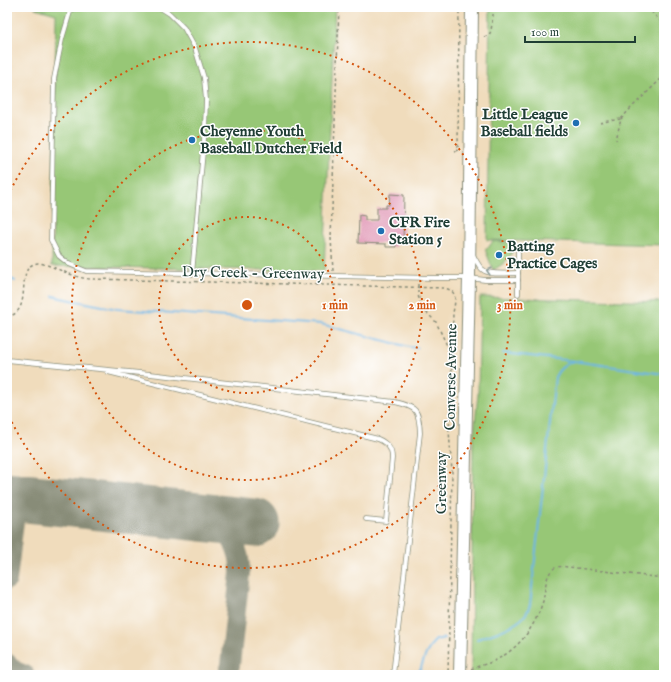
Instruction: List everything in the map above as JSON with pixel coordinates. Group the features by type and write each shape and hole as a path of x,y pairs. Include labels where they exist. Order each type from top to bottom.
{"main road":[{"name":"Converse Avenue","path":"465,672 472,7"}],"lane":[{"path":"74,7 70,12 62,40 54,79 51,240 59,256 69,264 86,271 518,280"},
{"path":"159,7 170,14 184,28 195,48 204,78 206,100 205,128 192,274"},
{"path":"469,250 482,269 487,272 518,273"},
{"path":"518,252 518,294"},
{"path":"7,360 166,376 395,402 405,404 414,410 418,414 420,420 420,433 393,675"},
{"path":"94,369 378,439 384,442 392,452 386,522 366,519"}],"path":[{"name":"Dry Creek - Greenway","path":"7,317 16,313 20,308 23,301 26,273 30,267 39,263 73,275 94,280 333,285 331,238 339,7"},
{"path":"455,151 458,150 459,7"},
{"path":"484,37 489,35 491,31 494,7"},
{"path":"647,7 664,25"},
{"path":"616,140 621,119 664,76"},
{"path":"600,123 621,119"},
{"path":"418,278 418,295 420,302 424,310 436,322 452,356"},
{"name":"Greenway","path":"333,285 447,289 451,290 454,295 452,401 449,430 452,472 448,675"},
{"path":"465,672 492,662 505,655 525,636 540,611 548,575 552,569 559,566 664,578"}],"green space":[{"name":"Cheyenne Youth Baseball Dutcher Field","path":"35,7 335,7 324,271 52,266 56,14"},
{"name":"Little League Baseball fields","path":"490,7 664,7 664,245 487,240"},
{"name":"Batting Practice Cages","path":"493,241 515,243 512,253 507,260 493,270 485,249 488,248"},
{"path":"480,297 664,302 664,675 471,675 473,444 478,394"}],"building":[{"name":"CFR Fire Station 5","path":"390,194 404,195 403,243 396,243 396,247 386,247 386,244 358,243 359,215 365,216 365,220 377,220 377,208 386,208 386,205 389,205"}],"waterway":[{"path":"7,277 15,281"},
{"path":"53,296 118,309 321,324 418,348"},
{"path":"503,353 574,361 664,374"},
{"path":"477,639 499,632 515,624 525,616 530,605 555,377 558,371 574,361"},
{"path":"415,675 420,670 426,654 432,644 436,640 444,638"}],"taxiway":[{"path":"7,500 12,507 14,521 7,580"},
{"path":"186,516 205,520 222,529 233,541 239,556 240,573 230,665 227,675"},
{"path":"7,663 15,671 25,675"}],"runway":[{"path":"7,496 255,523"}],"place":[{"name":"Little League Baseball fields","path":"576,123"},
{"name":"Cheyenne Youth Baseball Dutcher Field","path":"192,140"},
{"name":"CFR Fire Station 5","path":"381,231"},
{"name":"Batting Practice Cages","path":"499,255"}]}
